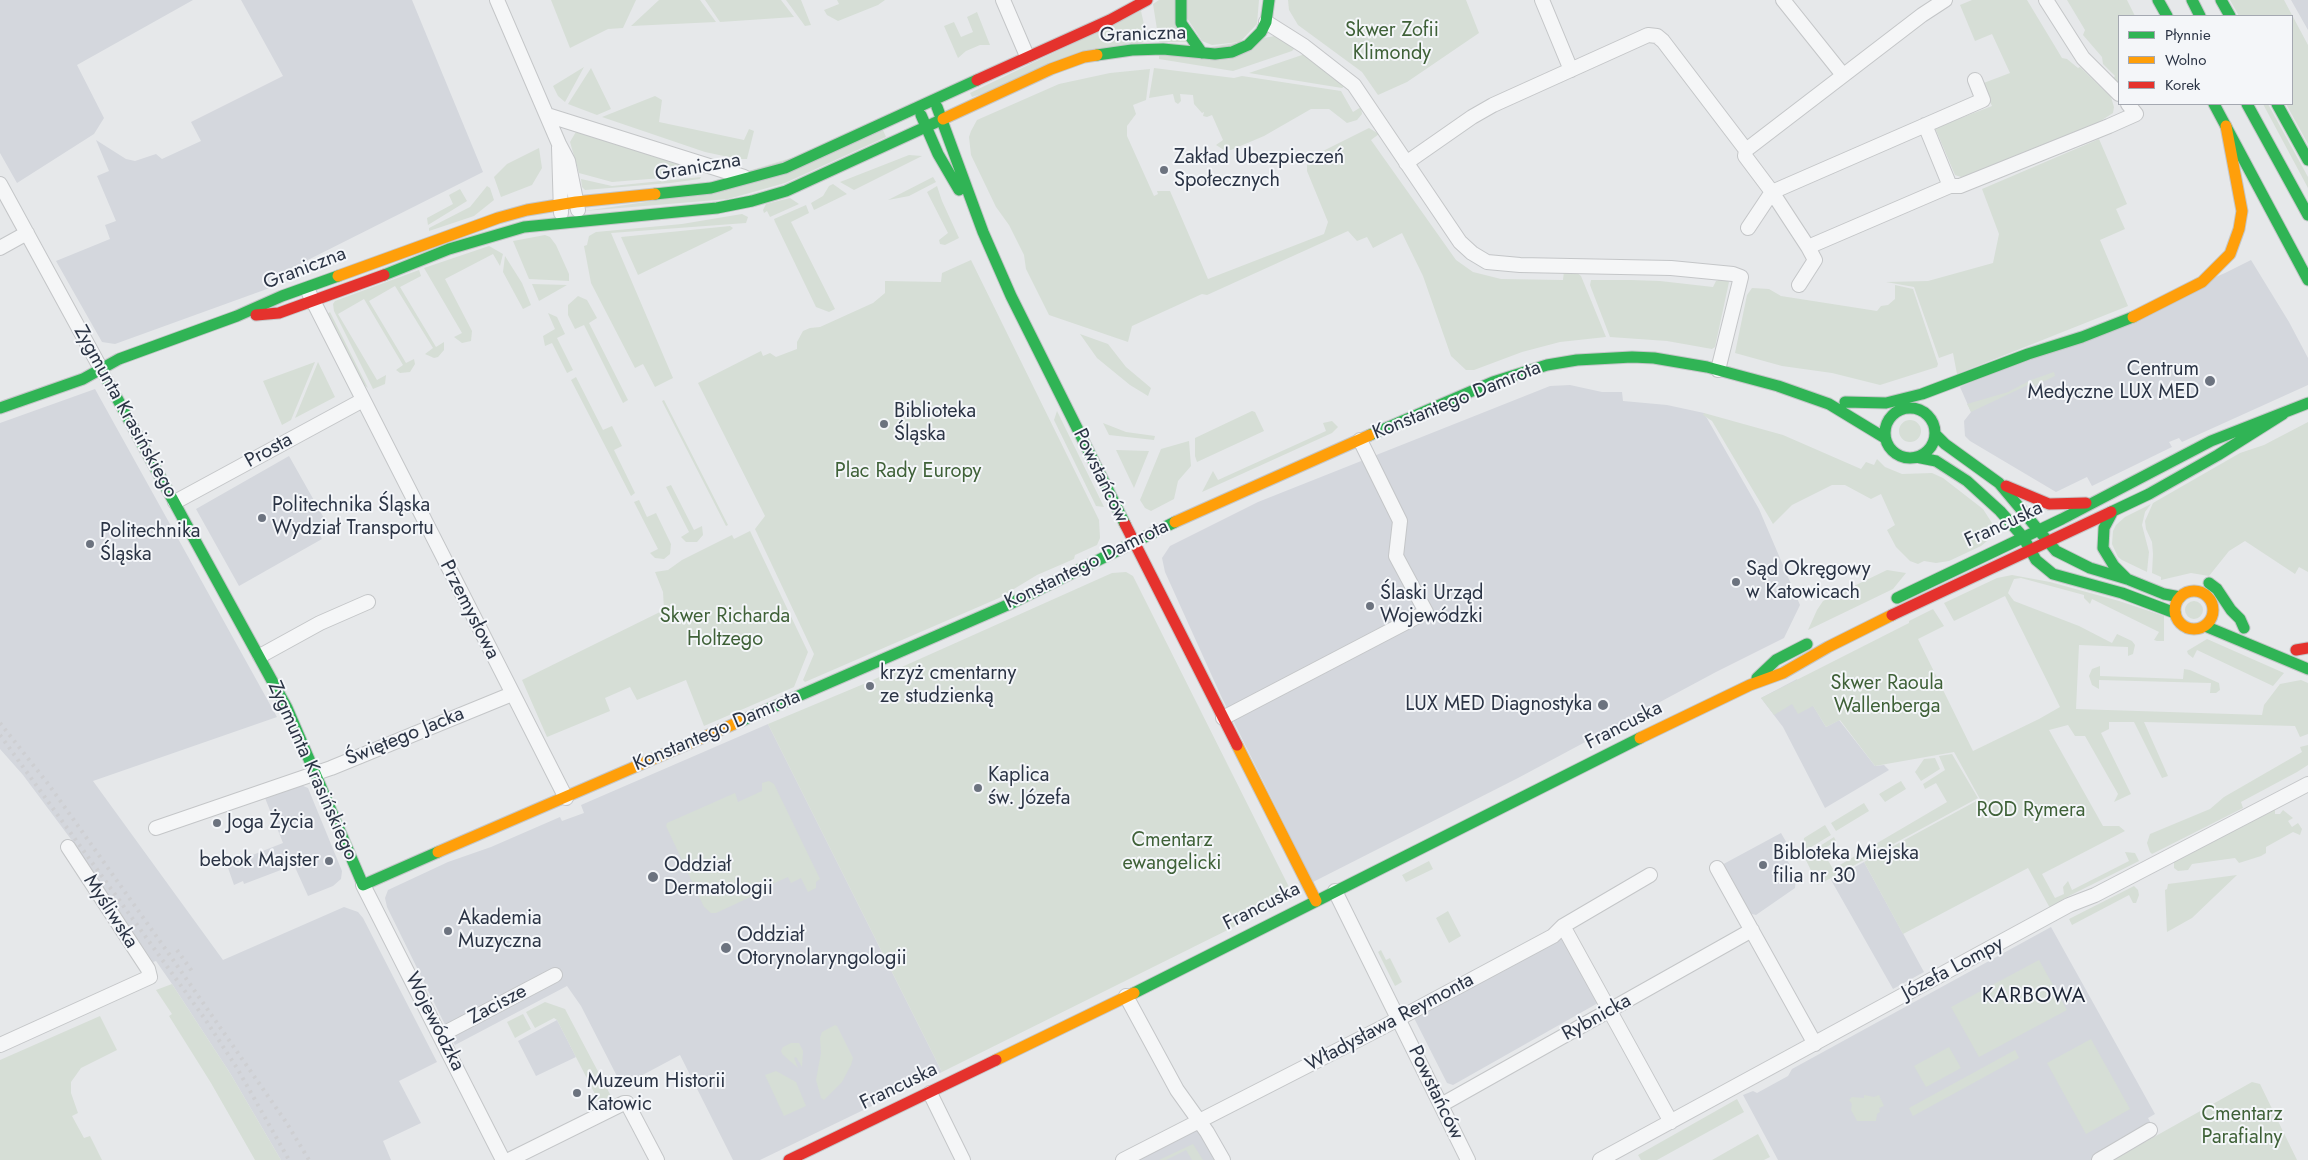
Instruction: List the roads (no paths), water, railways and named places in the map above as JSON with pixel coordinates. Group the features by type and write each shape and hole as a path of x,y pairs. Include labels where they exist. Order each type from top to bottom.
{"main road":[{"name":"Graniczna","path":"309,294 498,218 560,204 670,193 750,179 785,168 1110,20 1147,0"},
{"path":"1181,0 1181,23 1202,52"},
{"path":"1266,22 1269,0"},
{"path":"2158,0 2166,15"},
{"path":"2192,0 2200,15"},
{"path":"2221,0 2229,15"},
{"name":"Graniczna","path":"0,408 83,379 119,359 237,316 475,240 524,227 717,208 752,201 786,190 1051,69 1084,57 1132,50 1163,49 1222,54 1236,51 1256,38 1266,22"},
{"name":"Powstańców","path":"933,100 942,119 983,232 1011,296 1115,508 1316,901"},
{"path":"2215,105 2308,280"},
{"path":"2248,105 2308,215"},
{"path":"2278,105 2308,160"},
{"name":"Powstańców","path":"917,107 936,149 983,232"},
{"path":"1845,402 1886,403 1922,394 2028,354 2082,337 2132,317 2202,282 2230,254 2239,229 2242,211 2240,192 2226,126"},
{"path":"894,141 936,149"},
{"name":"Konstantego Damrota","path":"363,885 1012,602 1134,542 1360,440 1493,382 1547,365 1577,360 1632,357 1680,362 1718,370 1778,386 1829,404 1885,438"},
{"name":"Zygmunta Krasińskiego","path":"101,369 294,721 363,885"},
{"name":"Konstantego Damrota","path":"1829,404 1845,402 1872,412 1885,414 1896,411"},
{"name":"Francuska","path":"1888,602 2039,530 2210,441 2283,414 2308,402"},
{"path":"2093,502 2049,504 1999,483 1945,444 1935,434 1932,420 1923,412 1910,407 1896,411 1885,426 1885,438 1894,452 1905,458 1916,457 1936,461 1967,482 2007,519 2023,537 2036,560 2053,574 2122,593 2175,613"},
{"name":"Francuska","path":"789,1160 930,1093 1750,685 1783,673 1912,605 2113,511 2180,477 2283,414"},
{"path":"1916,457 1929,448 1935,434"},
{"path":"1999,483 2047,542 2073,561 2152,588 2164,594 2180,597 2192,592 2198,592 2208,598 2213,609 2249,630 2231,610 2217,589 2201,580"},
{"path":"1114,524 1115,508"},
{"path":"2113,511 2104,528 2103,548 2114,566 2127,579"},
{"path":"1990,552 2002,539 2007,519"},
{"path":"1107,555 1111,540"},
{"path":"2152,588 2170,584"},
{"path":"2180,597 2175,607 2175,613 2185,627 2198,629 2205,626 2211,619 2213,609"},
{"path":"2205,626 2308,669"},
{"name":"Francuska","path":"1750,685 1776,660 1821,637"}],"street":[{"path":"497,0 570,167 580,220"},
{"path":"1003,0 1028,56"},
{"path":"1542,0 1571,70"},
{"path":"1783,0 1843,76"},
{"path":"1799,286 1815,260 1808,246 1772,192 1745,156 1746,150 1922,14 1945,0"},
{"path":"2046,0 2083,58 2118,93"},
{"path":"1266,22 1304,46 1354,85 1460,242 1472,253 1487,262 1520,265 1662,267 1733,274 1741,277 1718,370"},
{"path":"1406,162 1476,114 1648,35 1656,36 1663,41 1746,150"},
{"path":"1748,228 1772,192 1984,100 1974,80"},
{"path":"1808,246 1950,186 1960,186 2136,114 2129,105"},
{"path":"547,115 718,171 750,179"},
{"path":"1925,125 1950,186"},
{"path":"559,144 561,223"},
{"name":"Zygmunta Krasińskiego","path":"0,184 101,369"},
{"path":"0,248 27,233"},
{"name":"Przemysłowa","path":"309,294 566,798"},
{"name":"Prosta","path":"175,502 362,400"},
{"path":"1223,718 1426,612 1396,556 1400,521 1360,440"},
{"path":"260,656 320,623 368,602"},
{"name":"Świętego Jacka","path":"156,828 316,772 512,694"},
{"name":"Józefa Lompy","path":"1600,1160 2069,905 2095,895 2308,784"},
{"name":"Myśliwska","path":"0,1045 150,977 148,969 68,847"},
{"path":"1717,868 1815,1044"},
{"name":"Władysława Reymonta","path":"1123,1160 1397,1019 1553,936 1563,926 1650,875"},
{"name":"Wojewódzka","path":"363,885 504,1160"},
{"name":"Powstańców","path":"1335,891 1468,1160"},
{"path":"1563,926 1670,1122"},
{"name":"Rybnicka","path":"1440,1105 1752,930"},
{"name":"Zacisze","path":"440,1035 555,975"},
{"path":"1126,996 1176,1090 1207,1132 1223,1160"},
{"path":"930,1093 963,1160"},
{"path":"509,1160 624,1103 627,1104 657,1160"},
{"path":"2099,1160 2150,1130"}],"railway":[{"path":"0,723 49,785 169,954 286,1122 309,1160"},
{"path":"0,735 205,1019 237,1068 289,1160"},
{"path":"177,950 194,974"}],"place":[{"name":"Zakład Ubezpieczeń Społecznych","path":"1164,170"},
{"name":"Centrum Medyczne LUX MED","path":"2210,381"},
{"name":"Biblioteka Śląska","path":"884,424"},
{"name":"Politechnika Śląska Wydział Transportu","path":"262,518"},
{"name":"Politechnika Śląska","path":"90,544"},
{"name":"Sąd Okręgowy w Katowicach","path":"1736,582"},
{"name":"Ślaski Urząd Wojewódzki","path":"1370,606"},
{"name":"krzyż cmentarny ze studzienką","path":"870,686"},
{"name":"LUX MED Diagnostyka","path":"1603,705"},
{"name":"Kaplica św. Józefa","path":"978,788"},
{"name":"Joga Życia","path":"217,823"},
{"name":"bebok Majster","path":"329,861"},
{"name":"Bibloteka Miejska filia nr 30","path":"1763,865"},
{"name":"Oddział Dermatologii","path":"653,877"},
{"name":"Akademia Muzyczna","path":"448,931"},
{"name":"Oddział Otorynolaryngologii","path":"726,948"},
{"name":"Muzeum Historii Katowic","path":"577,1093"}],"district":[{"name":"KARBOWA","path":"2034,997"}],"park label":[{"name":"Skwer Zofii Klimondy","path":"1392,42"},
{"name":"Plac Rady Europy","path":"908,472"},
{"name":"Skwer Richarda Holtzego","path":"725,628"},
{"name":"Skwer Raoula Wallenberga","path":"1887,696"},
{"name":"ROD Rymera","path":"2031,811"},
{"name":"Cmentarz ewangelicki","path":"1172,852"},
{"name":"Cmentarz Parafialny","path":"2242,1126"}]}
